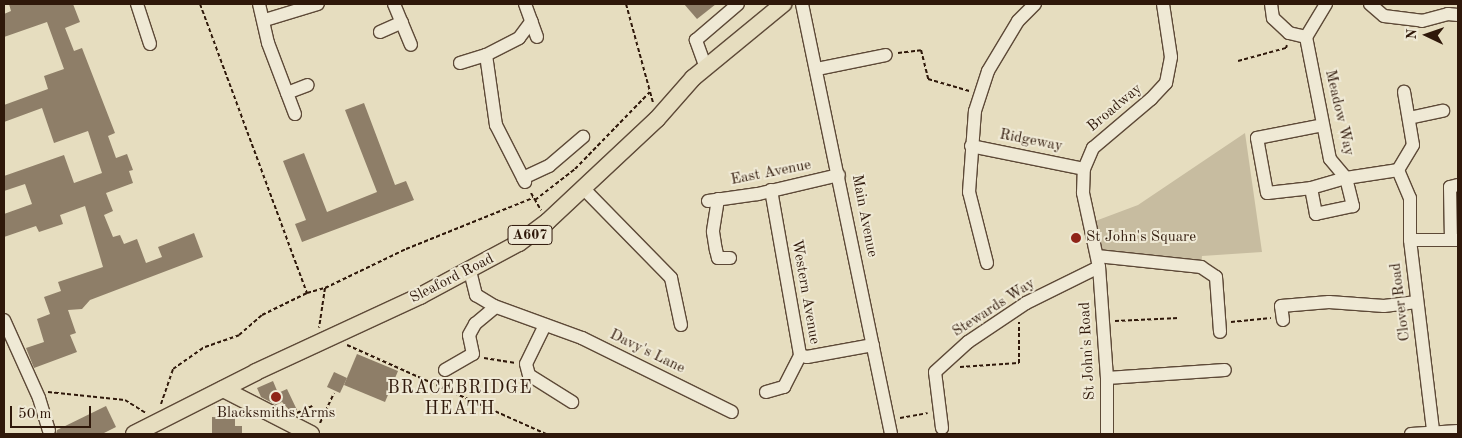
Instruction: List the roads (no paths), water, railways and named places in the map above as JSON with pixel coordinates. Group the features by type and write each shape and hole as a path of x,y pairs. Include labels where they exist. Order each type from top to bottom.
{"main road":[{"name":"Sleaford Road","path":"224,389 470,271 519,243 548,221 657,119 706,68 783,4"},
{"name":"A607","path":"134,434 224,389"},
{"path":"224,389 315,430"}],"street":[{"path":"137,4 150,44"},
{"path":"260,4 265,20 268,43 295,114"},
{"path":"265,20 318,4"},
{"path":"394,4 411,45"},
{"path":"525,4 537,37"},
{"path":"706,68 696,40 738,4"},
{"name":"Main Avenue","path":"802,4 892,434"},
{"path":"987,263 969,192 971,146 980,95 988,71 1018,21 1035,4"},
{"name":"Broadway","path":"1098,261 1083,193 1084,168 1092,148 1151,100 1166,83 1171,57 1163,4"},
{"path":"1271,4 1273,18 1289,33 1306,37 1326,4"},
{"path":"1370,4 1384,16 1422,21 1448,14 1458,15"},
{"path":"380,32 402,22"},
{"path":"460,63 486,55 519,38 532,22"},
{"name":"Meadow Way","path":"1306,37 1330,159 1346,178 1398,170"},
{"path":"486,55 496,125 524,180 549,166 584,137"},
{"path":"816,70 886,55"},
{"path":"287,93 308,85"},
{"path":"1398,170 1413,145 1404,92"},
{"path":"1409,118 1443,111"},
{"path":"1312,188 1316,214 1353,206 1346,178 1312,188 1267,193 1257,138 1323,125"},
{"name":"Ridgeway","path":"971,146 1084,168"},
{"name":"Clover Road","path":"1398,170 1410,198 1410,240 1433,431"},
{"name":"East Avenue","path":"730,258 718,258 713,232 713,200 839,175"},
{"path":"1410,240 1455,240 1450,186 1458,185"},
{"path":"583,188 671,278 681,326"},
{"name":"Western Avenue","path":"771,190 800,355 807,357 873,345"},
{"path":"1098,261 1201,267 1216,277 1219,327"},
{"name":"Stewards Way","path":"942,428 935,372 968,342 1019,307 1098,261"},
{"name":"St John's Road","path":"1098,261 1107,378 1107,434"},
{"name":"Davy's Lane","path":"470,271 476,295 495,307 582,338 732,412"},
{"path":"1283,318 1282,306 1329,302 1384,306 1417,302"},
{"path":"445,370 472,354 469,335 475,324 495,307"},
{"path":"4,320 49,431"},
{"path":"544,324 528,361 529,375 572,402"},
{"path":"766,392 784,387 800,355"},
{"path":"1107,378 1225,370"},
{"path":"1411,434 1433,431 1458,431"}],"place":[{"name":"St John's Square","path":"1076,238"},
{"name":"Blacksmiths Arms","path":"276,397"}],"district":[{"name":"BRACEBRIDGE HEATH","path":"460,399"}]}
